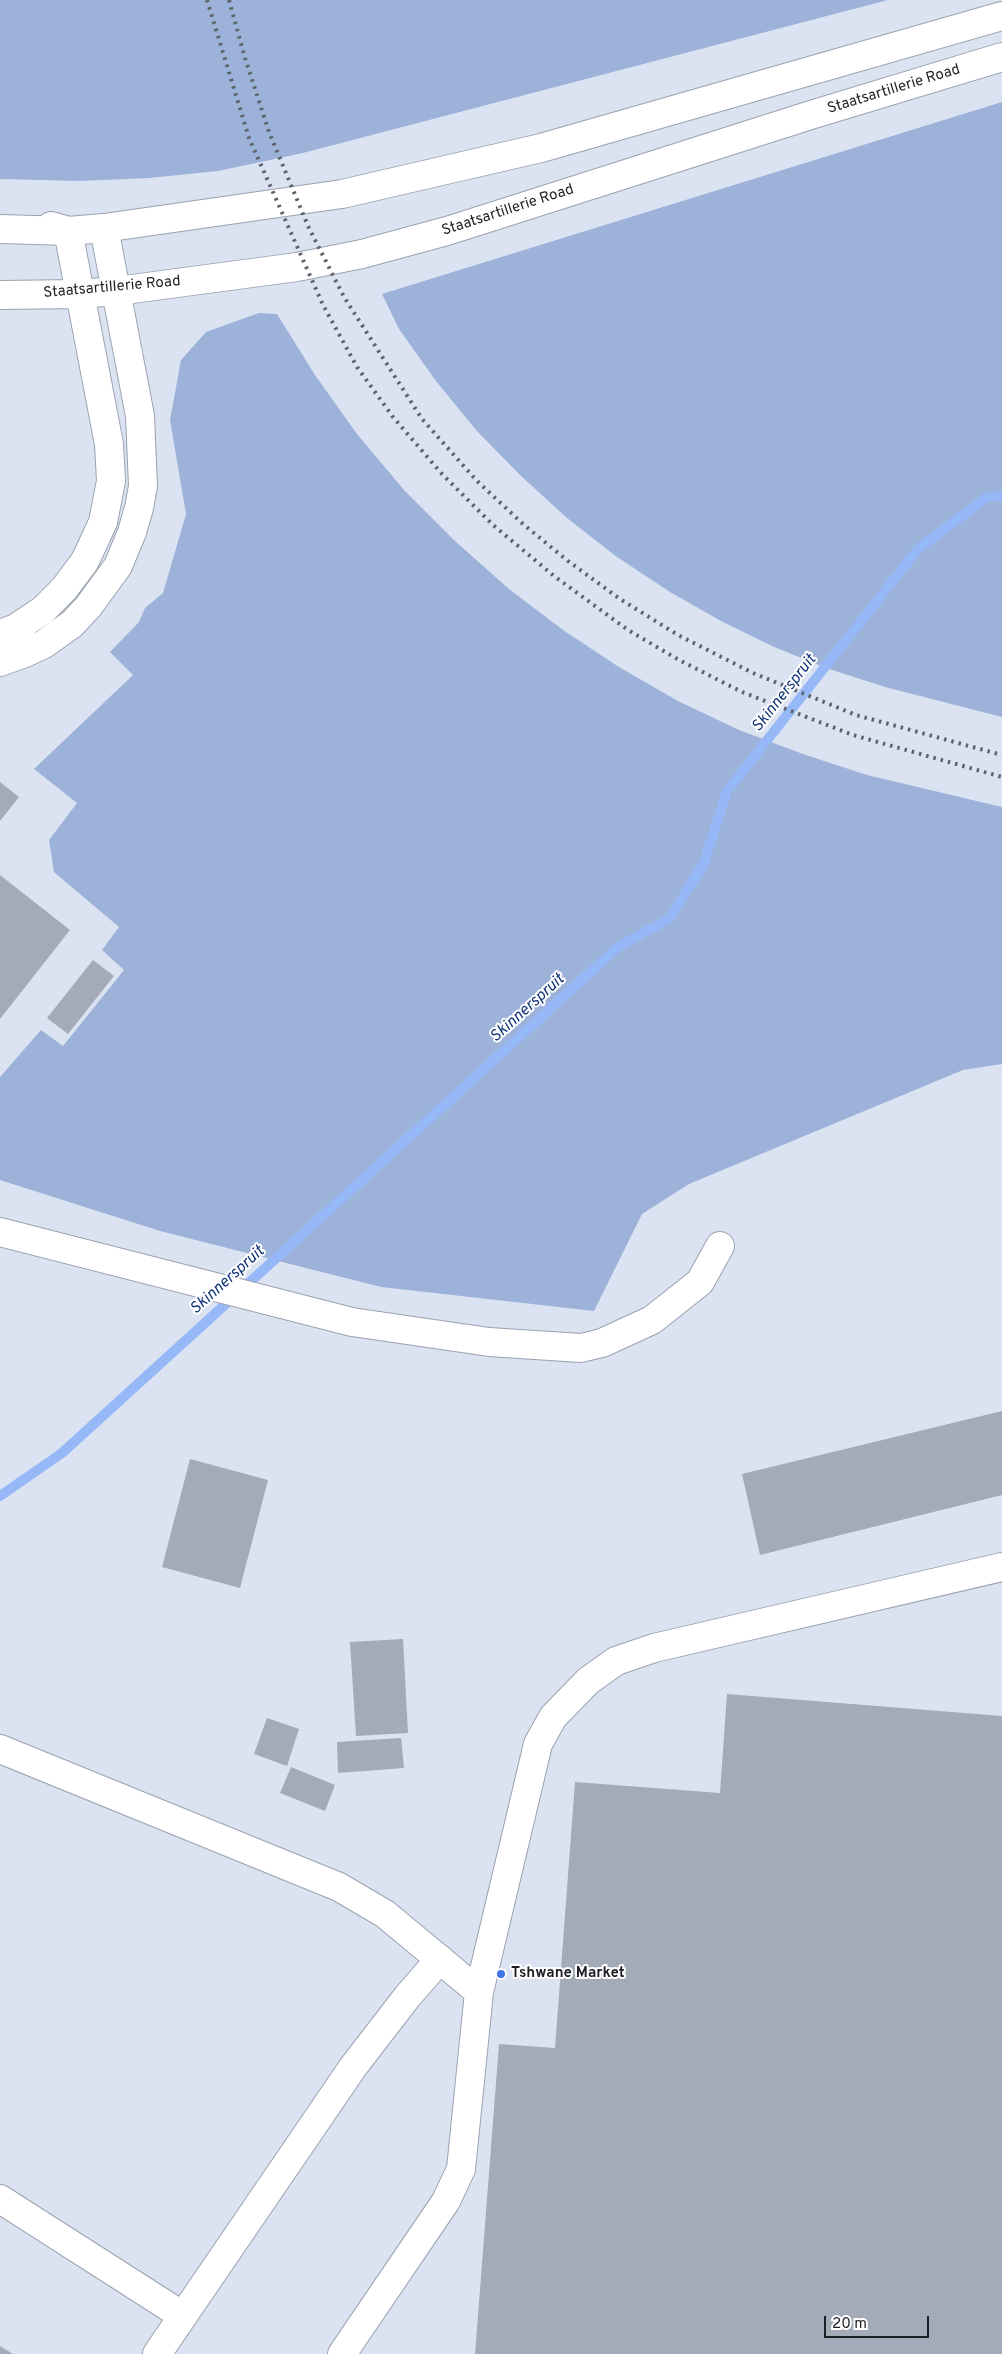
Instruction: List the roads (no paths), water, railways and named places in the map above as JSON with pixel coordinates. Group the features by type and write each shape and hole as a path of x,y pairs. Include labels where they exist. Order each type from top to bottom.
{"street":[{"path":"0,229 68,230 104,228 342,194 532,150 1002,16"},
{"name":"Staatsartillerie Road","path":"0,295 79,294 117,291 297,267 362,254 447,232 805,117 1002,57"},
{"path":"0,212 68,230"},
{"path":"0,662 44,644 72,624 104,588 118,566 132,532 143,486 140,416 104,228"},
{"path":"0,634 16,628 43,610 64,589 86,561 103,522 111,481 109,444 68,230"},
{"path":"0,1232 352,1322 489,1342 581,1348 602,1344 652,1320 678,1302 700,1282 720,1246"},
{"path":"342,2354 446,2201 461,2169 479,1992 538,1744 553,1717 588,1680 616,1661 654,1648 1002,1567"},
{"path":"0,1749 339,1887 385,1914 479,1992"},
{"path":"157,2354 353,2067 406,1996 440,1959"},
{"path":"0,2199 182,2316"}],"waterway":[{"name":"Skinnerspruit","path":"0,1496 62,1453 618,947 670,918 704,863 727,791 918,549 987,497 1002,496"}],"railway":[{"path":"207,0 249,138 323,305 357,367 393,417 442,474 493,525 554,576 628,630 679,660 742,692 853,735 1002,777"},
{"path":"229,0 245,58 269,132 308,226 344,297 422,419 477,481 523,524 568,561 620,599 678,635 753,673 856,715 1002,755"}],"place":[{"name":"Tshwane Market","path":"501,1974"}]}
